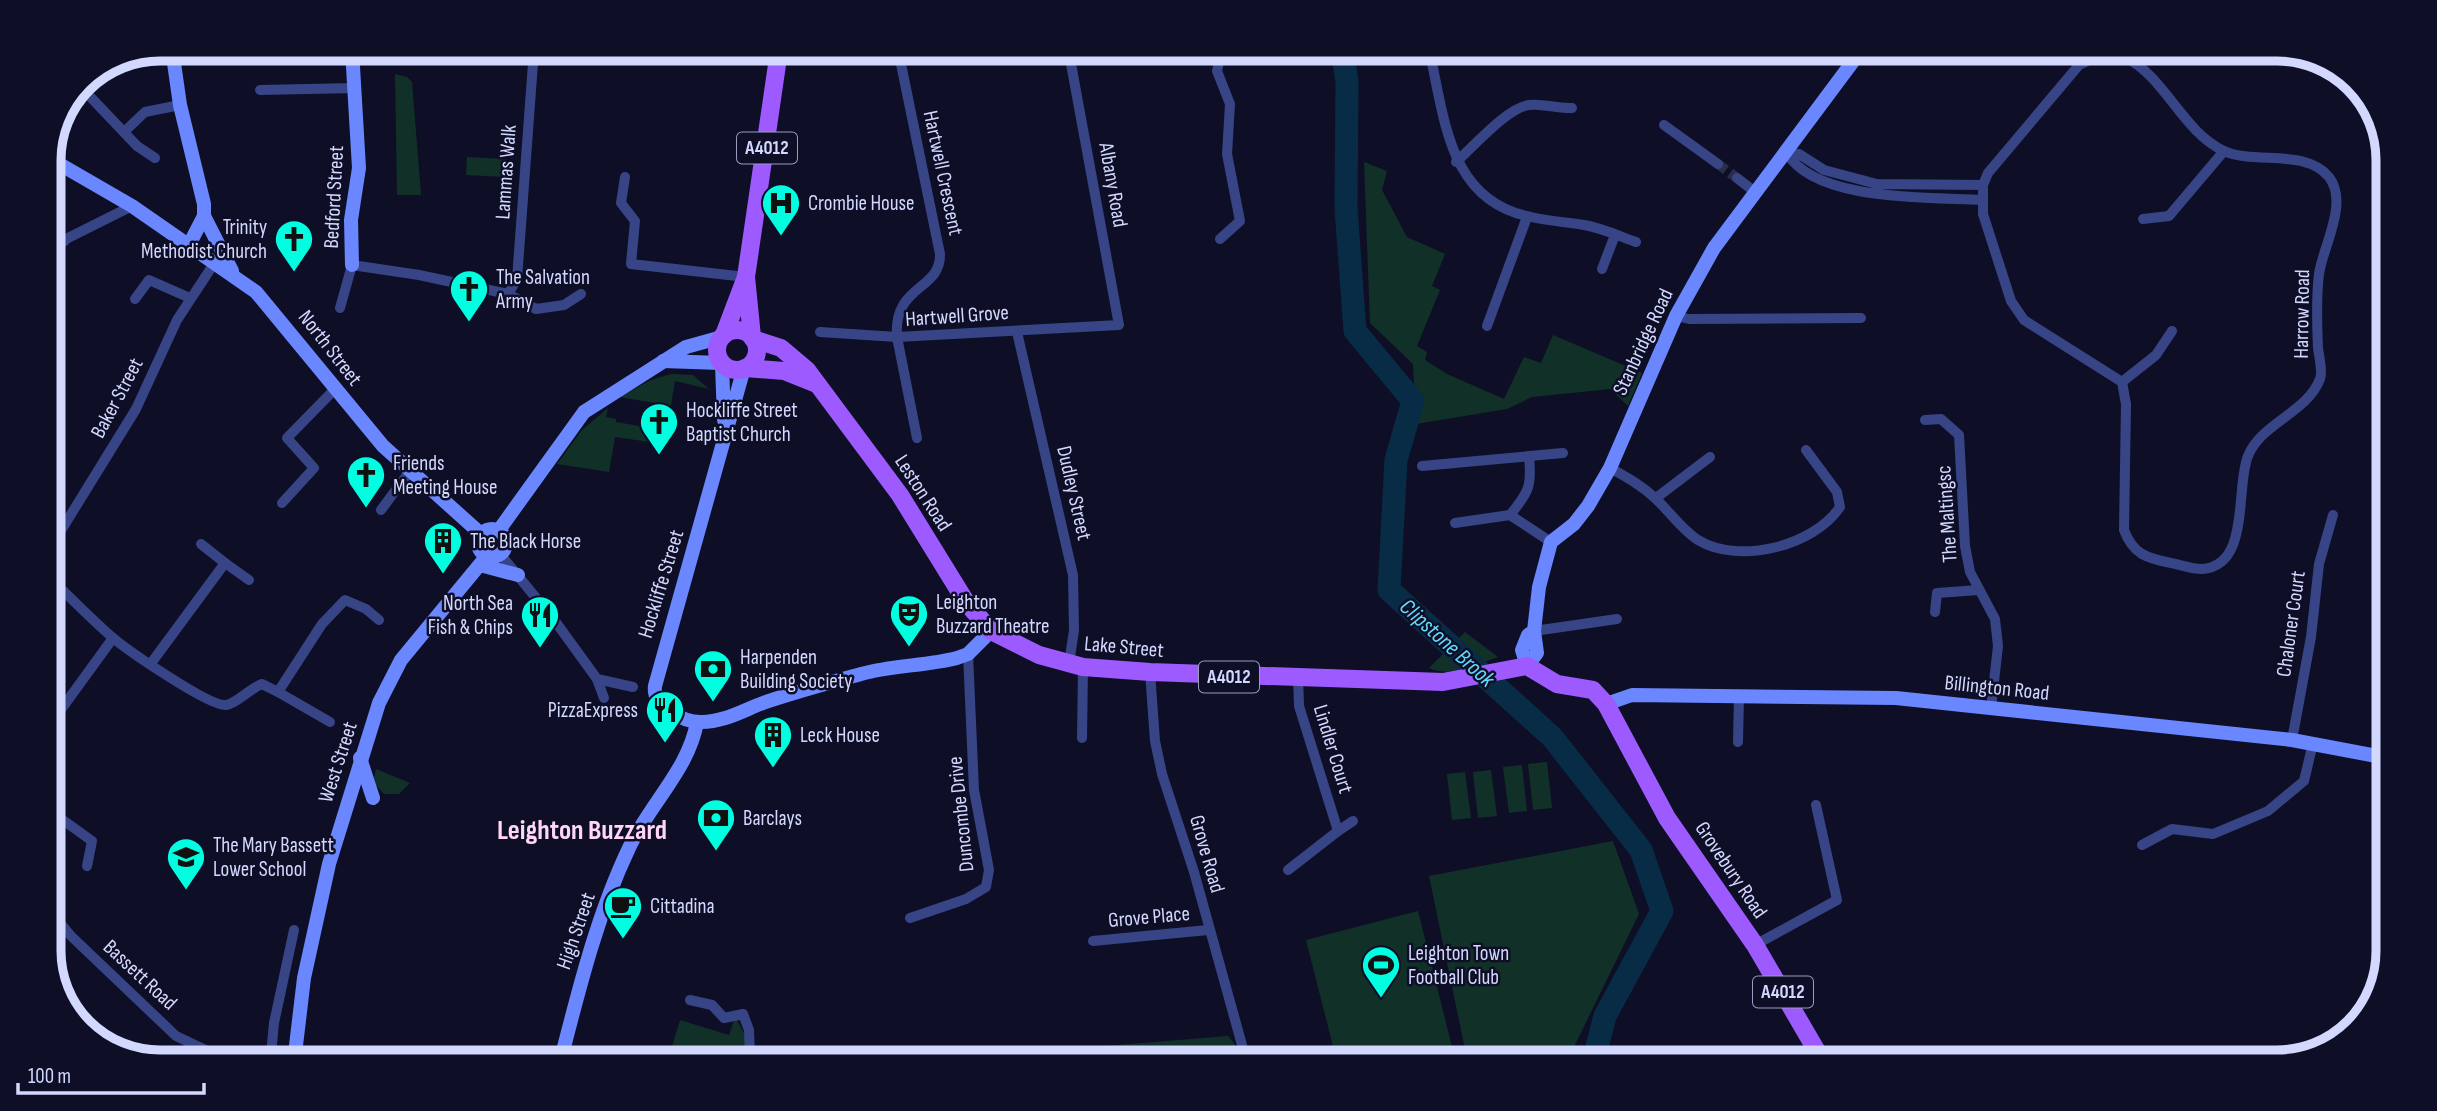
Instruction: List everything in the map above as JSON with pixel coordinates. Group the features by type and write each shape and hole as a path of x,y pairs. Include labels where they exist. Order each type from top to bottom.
{"main road":[{"name":"A4012","path":"723,336 746,277 778,61"},
{"name":"A4012","path":"746,277 753,338"},
{"path":"745,368 755,359 753,338 742,331 723,336 717,352 722,363 733,370 745,368 784,371 814,383"},
{"name":"Leston Road","path":"753,338 781,348 807,370 814,383 900,495 948,576 991,631"},
{"name":"Lake Street","path":"991,631 1039,655 1076,665 1150,673 1443,682 1474,678 1518,667"},
{"path":"1518,667 1557,684 1593,690 1606,704"},
{"name":"Grovebury Road","path":"1606,704 1667,818 1755,945 1816,1050"}],"street":[{"path":"174,61 180,105 195,160 204,216 233,273"},
{"name":"Bedford Street","path":"352,265 351,220 359,168 353,61"},
{"name":"Lammas Walk","path":"508,295 517,279 533,61"},
{"name":"Hartwell Crescent","path":"897,337 896,321 900,306 936,271 940,254 899,61"},
{"name":"Albany Road","path":"1070,61 1119,325"},
{"path":"1219,61 1217,71 1230,104 1227,154 1240,221 1220,239"},
{"path":"1432,61 1456,162 1467,178 1495,202 1527,217 1587,226 1636,242"},
{"name":"Stanbridge Road","path":"1551,542 1574,524 1610,468 1676,316 1714,248 1853,61"},
{"path":"2087,61 2079,65 1988,173 1983,185 1982,200 2011,301 2024,320 2122,382 2156,355 2172,331"},
{"name":"Harrow Road","path":"2122,382 2126,404 2123,530 2130,547 2147,558 2203,569 2223,562 2234,547 2247,456 2256,443 2305,401 2321,378 2318,347 2319,275 2338,200 2330,178 2311,163 2244,157 2224,151 2206,139 2143,66 2133,61"},
{"path":"260,90 355,88"},
{"path":"87,94 124,132 155,158"},
{"path":"1456,162 1514,110 1528,104 1553,109 1572,108"},
{"path":"124,132 145,112 180,105"},
{"path":"1664,125 1718,164"},
{"path":"2143,219 2169,216 2224,151"},
{"path":"1787,153 1799,154 1824,170 1877,184 1983,185"},
{"path":"1787,153 1792,163 1824,182 1876,194 1982,200"},
{"name":"North Street","path":"61,165 132,206 233,273 269,305 335,390 383,446 481,534"},
{"path":"625,177 621,203 635,221 632,264 746,277"},
{"path":"1737,178 1755,192"},
{"path":"61,244 132,206"},
{"path":"189,245 204,216"},
{"path":"1487,326 1527,217"},
{"path":"1602,269 1615,235"},
{"name":"Baker Street","path":"61,531 136,409 190,298 215,262"},
{"path":"340,309 352,265 419,275 508,295 536,309 564,305 580,293"},
{"path":"135,299 149,280 190,298"},
{"path":"1676,316 1689,319 1861,318"},
{"name":"Hartwell Grove","path":"917,438 897,337 1119,325"},
{"path":"820,332 897,337"},
{"name":"Dudley Street","path":"1017,332 1073,575 1082,738"},
{"path":"499,530 584,412 685,347 723,336"},
{"path":"662,362 722,363"},
{"name":"Hockliffe Street","path":"722,363 724,436"},
{"name":"Hockliffe Street","path":"697,722 666,709 655,691 745,368"},
{"path":"282,503 314,468 287,438 335,390"},
{"name":"The Maltingsc","path":"1925,420 1941,419 1959,435 1965,547 1970,572 1995,620 1998,646 1991,708"},
{"path":"1610,468 1656,498 1696,539 1718,549 1765,550 1797,540 1830,522 1840,507 1837,492 1806,450"},
{"path":"1422,466 1563,453"},
{"path":"1455,523 1510,514 1526,494 1532,480 1530,456"},
{"path":"1656,498 1710,457"},
{"path":"381,510 410,471"},
{"path":"1510,514 1551,542 1539,587 1534,631"},
{"name":"Chaloner Court","path":"2291,740 2311,637 2319,564 2333,515"},
{"path":"499,530 487,529 481,534 478,547 489,559 517,575 597,679 604,698"},
{"path":"489,559 506,542 499,530"},
{"path":"201,544 248,580"},
{"path":"489,559 517,575"},
{"name":"West Street","path":"295,1050 304,978 329,864 379,703 401,660 489,559"},
{"path":"152,662 225,563"},
{"path":"61,588 113,638 211,702 223,706 234,703 248,690 262,684 330,722"},
{"path":"1935,612 1937,593 1979,590"},
{"path":"278,692 322,624 345,600 366,609 379,620"},
{"path":"1518,667 1528,635 1534,631 1616,619"},
{"path":"697,722 723,720 740,712 888,667 944,661 968,654 991,631"},
{"path":"61,710 113,638"},
{"name":"Duncombe Drive","path":"910,918 966,899 986,887 989,870 974,790 968,654"},
{"name":"Grove Road","path":"1150,673 1157,752 1194,872 1242,1045"},
{"name":"Lindler Court","path":"1298,676 1299,706 1338,831"},
{"path":"597,679 633,687"},
{"name":"Billington Road","path":"1606,704 1632,695 1896,698 2291,740 2376,756"},
{"path":"1738,742 1740,696"},
{"name":"High Street","path":"563,1050 602,917 629,848 690,750 697,722"},
{"path":"2142,845 2172,829 2213,834 2267,811 2304,781 2313,743"},
{"path":"360,758 373,798"},
{"path":"1755,945 1837,900 1816,805"},
{"path":"61,819 92,841 87,866"},
{"name":"Lindler Court","path":"1288,870 1353,821"},
{"name":"Bassett Road","path":"61,924 176,1036 206,1050"},
{"path":"271,1050 274,1023 294,930"},
{"name":"Grove Place","path":"1093,941 1208,930"},
{"path":"690,1000 712,1005 724,1018 743,1014 749,1030 750,1050"}],"green space":[{"path":"395,74 407,77 412,82 421,195 397,195"},
{"path":"467,157 507,159 506,177 466,175"},
{"path":"1364,162 1387,171 1382,190 1407,237 1445,254 1432,286 1440,290 1417,346 1427,352 1425,360 1447,374 1504,399 1524,357 1541,363 1553,335 1642,373 1628,406 1610,389 1532,397 1507,409 1416,424 1413,364 1370,323"},
{"path":"671,374 693,375 709,389 675,381 670,411 661,409 661,404 619,397 651,380"},
{"path":"608,408 606,417 616,419 616,422 657,429 657,443 615,437 609,472 557,464 582,430"},
{"path":"1465,632 1498,657 1455,671 1429,668"},
{"path":"1547,762 1552,808 1533,810 1528,764"},
{"path":"1522,765 1527,811 1509,813 1503,767"},
{"path":"376,769 410,783 399,794 384,794 373,782"},
{"path":"1491,770 1497,816 1478,818 1473,772"},
{"path":"1465,772 1471,818 1452,820 1447,774"},
{"path":"1613,841 1639,914 1572,1050 1465,1050 1429,876"},
{"name":"Leighton Town Football Club","path":"1418,911 1453,1050 1334,1050 1306,940"},
{"path":"680,1020 729,1035 734,1020 737,1020 745,1035 746,1050 671,1050"},
{"path":"1228,1036 1236,1046 1236,1050 1056,1050"}],"waterway":[{"name":"Clipstone Brook","path":"1344,61 1347,82 1346,208 1355,331 1413,401 1396,460 1389,590 1552,737 1641,850 1662,911 1605,1016 1596,1050"}],"tunnel":[{"path":"1718,164 1737,178"}],"place":[{"name":"Crombie House","path":"781,237"},
{"name":"Trinity Methodist Church","path":"294,273"},
{"name":"The Salvation Army","path":"469,323"},
{"name":"Hockliffe Street Baptist Church","path":"659,456"},
{"name":"Friends Meeting House","path":"366,509"},
{"name":"The Black Horse","path":"443,575"},
{"name":"Leighton Buzzard Theatre","path":"909,648"},
{"name":"North Sea Fish & Chips","path":"540,649"},
{"name":"Harpenden Building Society","path":"713,703"},
{"name":"PizzaExpress","path":"665,744"},
{"name":"Leck House","path":"773,769"},
{"name":"Barclays","path":"716,852"},
{"name":"The Mary Bassett Lower School","path":"186,891"},
{"name":"Cittadina","path":"623,940"},
{"name":"Leighton Town Football Club","path":"1381,999"}],"district":[{"name":"Leighton Buzzard","path":"582,830"}]}
